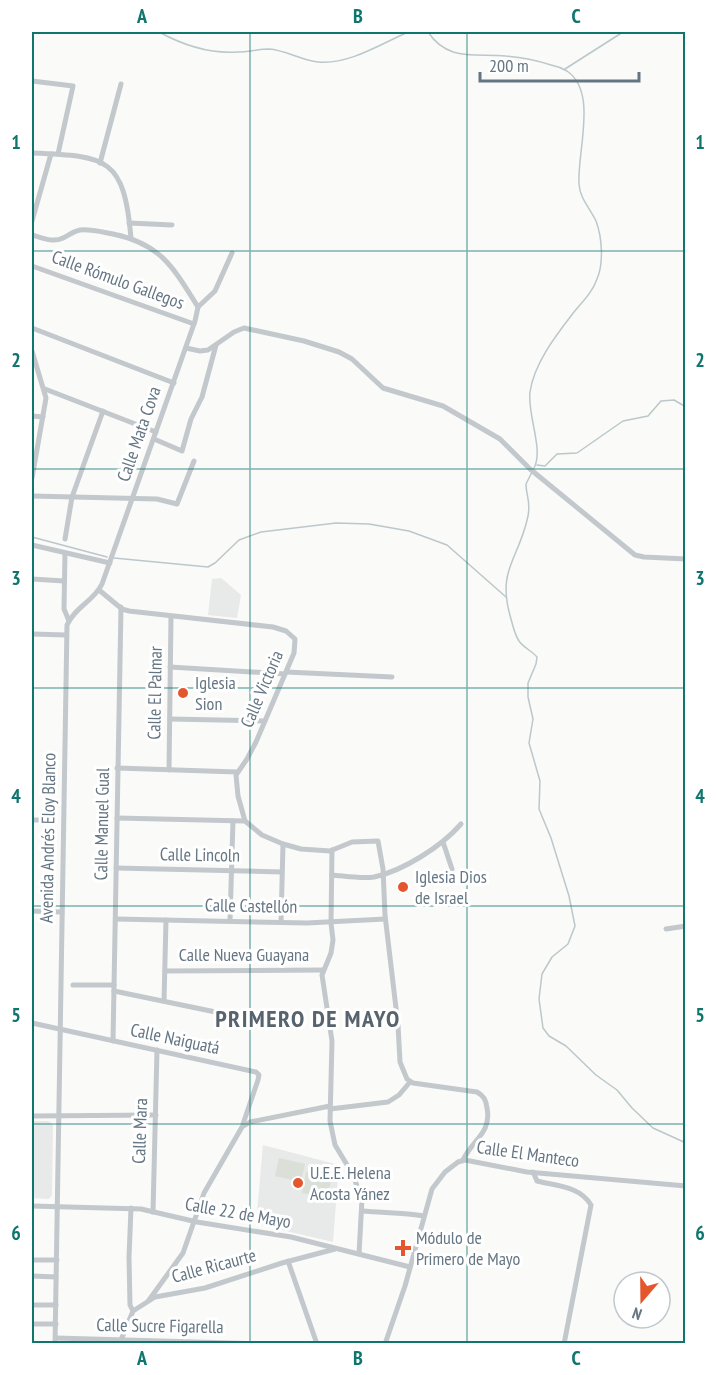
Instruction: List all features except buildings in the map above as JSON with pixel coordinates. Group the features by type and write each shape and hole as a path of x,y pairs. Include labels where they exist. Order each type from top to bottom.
{"street":[{"path":"32,81 73,86 58,154"},
{"path":"100,163 121,84"},
{"path":"32,153 89,158 113,171 122,184 131,238"},
{"path":"32,221 51,154"},
{"path":"129,223 171,225"},
{"path":"32,235 56,240 76,231 88,230 131,238 149,246 162,256 198,307"},
{"name":"Calle Mata Cova","path":"69,621 78,609 99,590 186,348 198,307 215,291 232,253"},
{"name":"Calle Rómulo Gallegos","path":"32,266 194,324"},
{"path":"32,328 174,382"},
{"path":"186,348 202,351 216,345 238,329 244,328 293,338 339,352 351,359 383,388 443,406 500,439 530,469 635,555 686,559"},
{"path":"154,439 182,451 191,419 202,398 216,345"},
{"path":"32,351 46,398 32,478"},
{"path":"45,389 156,432"},
{"path":"65,539 72,497 102,411"},
{"path":"32,416 43,417"},
{"path":"32,496 157,499 177,504 194,461"},
{"path":"32,545 110,563"},
{"path":"65,553 64,613 69,621"},
{"path":"32,579 64,581"},
{"name":"Calle Victoria","path":"99,590 121,607 133,612 264,626 286,631 295,639 296,646 286,673 252,752 237,772"},
{"name":"Calle Manuel Gual","path":"113,1041 121,607"},
{"name":"Calle El Palmar","path":"169,770 171,616"},
{"name":"Avenida Andrés Eloy Blanco","path":"55,1341 66,635 69,621"},
{"path":"32,634 66,635"},
{"path":"170,667 392,677"},
{"path":"170,718 265,721"},
{"path":"117,768 237,772 235,784 246,821 262,835 283,844 301,849 332,850 352,842 378,841 400,1036 400,1062 405,1076 410,1082 473,1091 485,1099 488,1115 486,1128 463,1160"},
{"path":"117,818 246,821"},
{"path":"32,820 48,820"},
{"path":"55,821 63,821"},
{"path":"230,920 233,821"},
{"path":"332,875 371,877 383,874 410,862 443,842 461,824"},
{"path":"443,842 452,869"},
{"path":"281,922 283,844"},
{"path":"332,850 332,948 322,970 332,1041 331,1128 339,1154 357,1184 362,1200 359,1254"},
{"name":"Calle Lincoln","path":"116,868 282,872"},
{"path":"32,911 62,912"},
{"name":"Calle Castellón","path":"116,919 281,922 385,919"},
{"path":"164,1001 165,920"},
{"path":"666,929 686,926"},
{"name":"Calle Nueva Guayana","path":"165,971 322,970"},
{"path":"73,985 114,988 230,1015"},
{"name":"Calle Naiguatá","path":"32,1023 256,1072 259,1075 258,1080 243,1126"},
{"name":"Calle Mara","path":"153,1212 158,1050"},
{"path":"149,1300 183,1253 204,1193 243,1126 250,1122 330,1108 388,1102 399,1095 410,1082"},
{"path":"32,1116 156,1115"},
{"name":"Calle El Manteco","path":"385,1344 436,1182 451,1167 463,1160 533,1172 686,1186"},
{"path":"533,1172 534,1179 537,1181 573,1190 591,1205 564,1344"},
{"name":"Calle 22 de Mayo","path":"32,1206 131,1208 291,1237 410,1267"},
{"path":"121,1340 133,1311 130,1305 129,1267 131,1208"},
{"path":"362,1211 424,1216"},
{"name":"Calle Ricaurte","path":"133,1311 149,1300 162,1295 205,1288 288,1261 338,1249"},
{"path":"32,1260 57,1260"},
{"path":"288,1261 317,1344"},
{"path":"32,1276 56,1277"},
{"path":"32,1305 56,1305"},
{"path":"32,1324 56,1324"},
{"name":"Calle Sucre Figarella","path":"55,1341 121,1340 264,1344"}],"shaded area":[{"path":"221,578 241,595 237,618 208,615 212,579"},
{"path":"32,1121 49,1121 53,1125 52,1195 49,1199 32,1198"},
{"name":"U.E.E. Helena Acosta Yánez","path":"263,1145 339,1165 333,1242 256,1224"},
{"path":"279,1158 305,1164 301,1182 275,1176"},
{"path":"306,1172 332,1177 327,1198 302,1193"}],"waterway":[{"path":"159,32 187,45 206,50 241,52 269,49 318,62 353,57 408,32"},
{"path":"428,32 436,42 453,52 518,57 561,68 576,81 582,93 584,123 579,184 583,199 598,227 601,242 601,265 593,289 547,349 532,381 530,401 537,452 534,468"},
{"path":"565,69 623,32"},
{"path":"537,465 545,466 557,454 577,453 623,421 648,416 661,401 674,400 686,407"},
{"path":"532,472 526,484 528,516 507,576 507,602 518,639 537,657 528,683 528,697 533,719 529,743 540,781 539,809 551,838 569,896 575,926 568,944 552,957 542,974 539,999 543,1028 549,1036 566,1046 596,1075 617,1090 653,1128 686,1143"},
{"path":"114,558 208,567 239,540 261,532 336,523 369,524 409,531 447,545 506,597"},
{"path":"32,537 107,557"}],"place":[{"name":"Iglesia Sion","path":"183,693"},
{"name":"Iglesia Dios de Israel","path":"403,887"},
{"name":"U.E.E. Helena Acosta Yánez","path":"298,1183"},
{"name":"Módulo de Primero de Mayo","path":"403,1248"}],"district":[{"name":"PRIMERO DE MAYO","path":"308,1019"}]}
